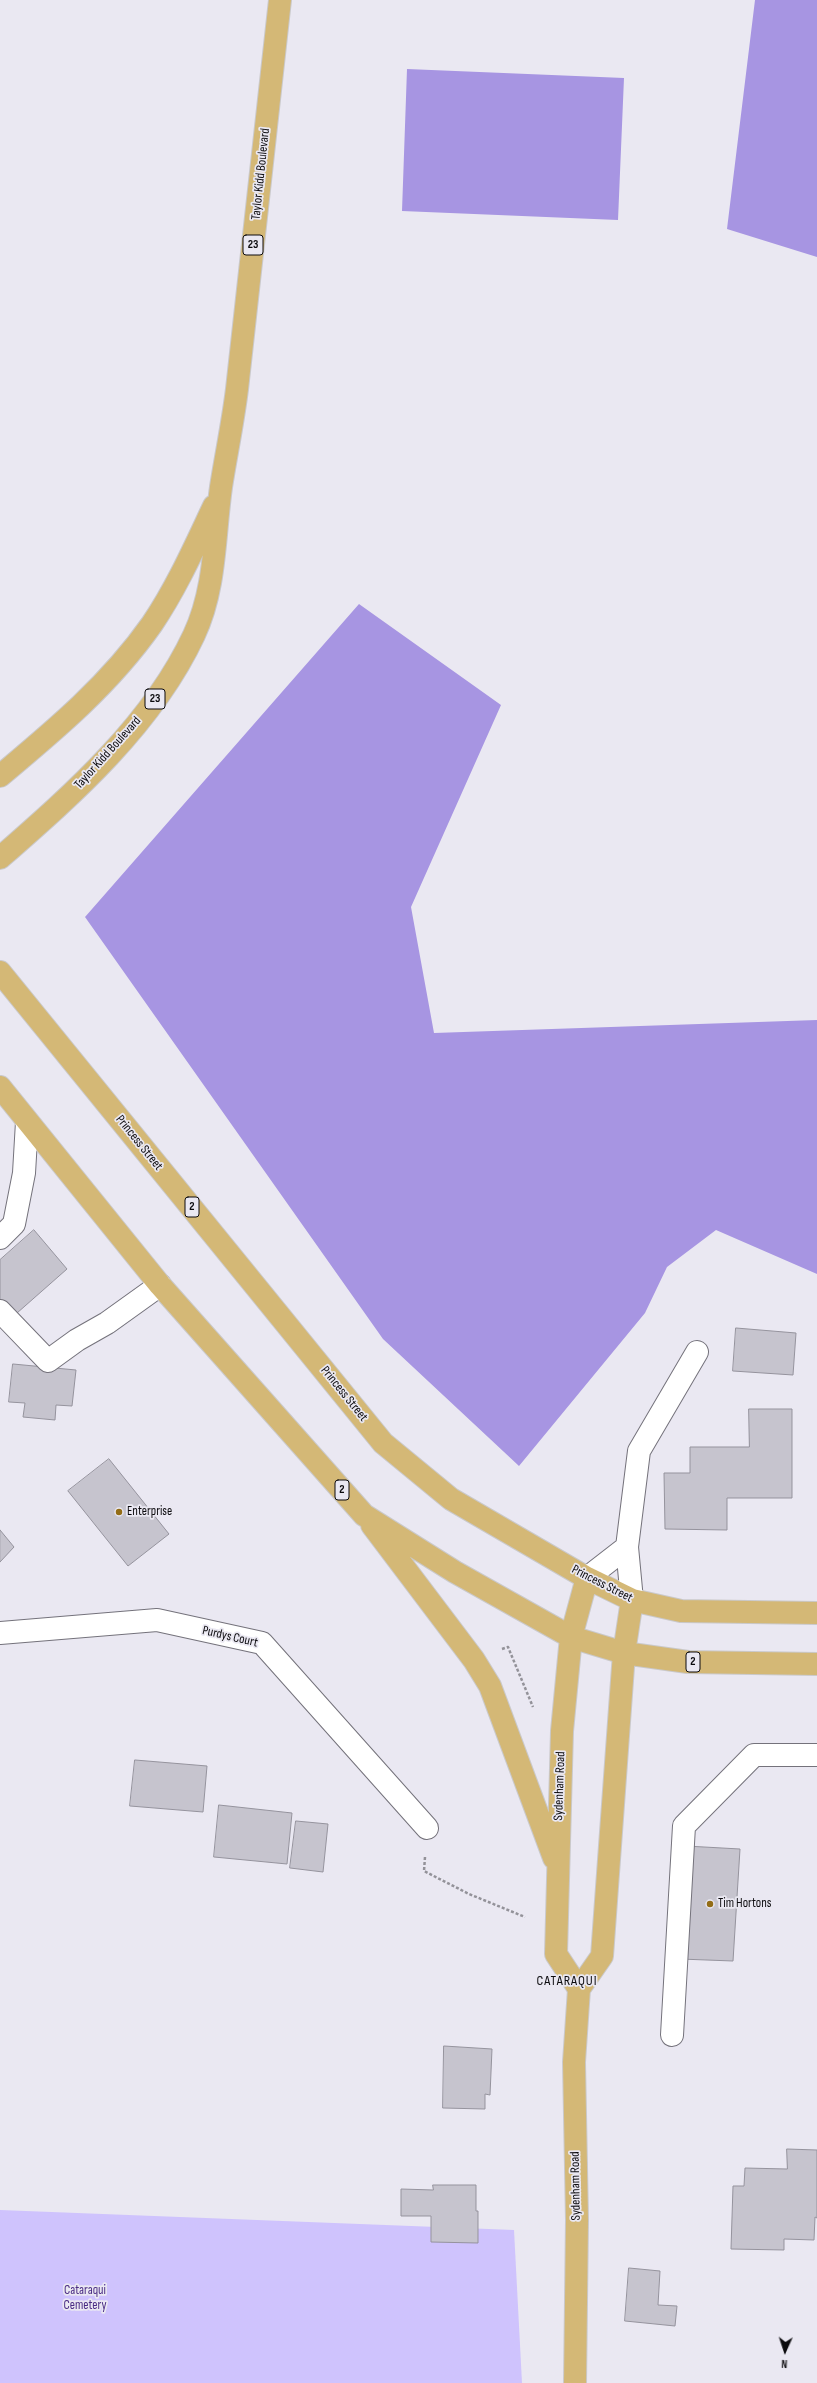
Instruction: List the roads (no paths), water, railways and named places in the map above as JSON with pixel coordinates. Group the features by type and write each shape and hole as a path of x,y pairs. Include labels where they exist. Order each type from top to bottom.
{"main road":[{"name":"Taylor Kidd Boulevard","path":"0,858 48,816 98,767 149,708 171,676 194,635 205,606 213,569 221,490 236,392 280,0"},
{"name":"Taylor Kidd Boulevard","path":"0,776 58,728 106,682 128,656 152,623 186,566 221,490"},
{"name":"Princess Street","path":"0,972 383,1443 451,1499 587,1578 632,1600 681,1612 817,1613"},
{"name":"2","path":"0,1087 160,1285 364,1515 455,1572 571,1637 624,1653 688,1662 817,1664"},
{"path":"364,1515 474,1660 490,1686 558,1867"},
{"name":"Sydenham Road","path":"575,2383 577,2220 574,2062 579,1989 556,1954 562,1731 571,1637 587,1578"},
{"path":"579,1989 602,1956 624,1653 632,1600"}],"street":[{"path":"0,1238 14,1224 24,1173 27,1122"},
{"path":"0,1311 48,1361 77,1340 107,1323 160,1285"},
{"path":"632,1600 627,1547 639,1451 697,1352"},
{"path":"587,1578 627,1547"},
{"name":"Purdys Court","path":"0,1633 157,1620 262,1643 427,1828"},
{"path":"672,2036 684,1826 754,1755 817,1755"}],"place":[{"name":"Enterprise","path":"119,1512"},
{"name":"Tim Hortons","path":"710,1904"}],"district":[{"name":"CATARAQUI","path":"567,1981"}],"park label":[{"name":"Cataraqui Cemetery","path":"85,2298"}]}
